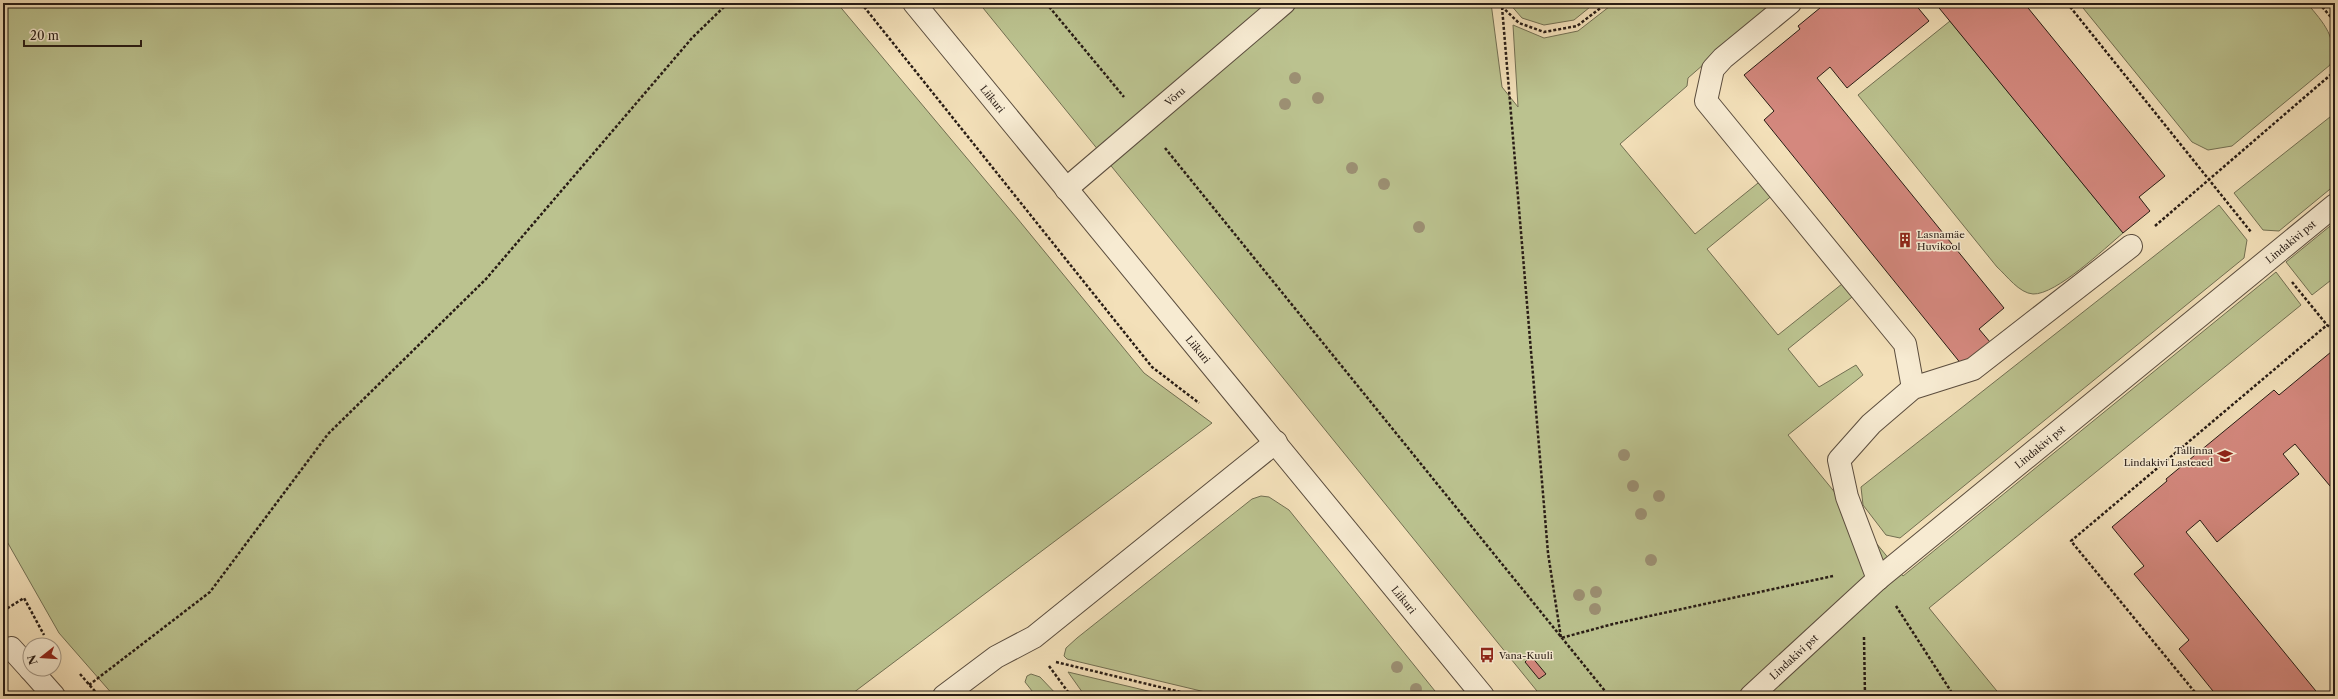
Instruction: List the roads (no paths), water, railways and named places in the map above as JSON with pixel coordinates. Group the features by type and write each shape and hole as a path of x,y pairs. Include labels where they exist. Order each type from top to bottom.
{"street":[{"name":"Liikuri","path":"914,3 1483,696"},
{"name":"Võru","path":"1066,189 1284,3"},
{"path":"1790,3 1723,58 1713,69 1706,101 1905,344 1913,388"},
{"name":"Lindakivi pst","path":"1751,696 1878,579 2335,205"},
{"path":"1878,579 1847,497 1839,460 1871,424 1913,388 1973,368 2131,246"},
{"path":"944,696 996,657 1034,637 1276,442"},
{"path":"7,650 22,662"},
{"path":"37,677 54,696"}],"place":[{"name":"Lasnamäe Huvikool","path":"1905,240"},
{"name":"Tallinna Lindakivi Lasteaed","path":"2225,456"},
{"name":"Vana-Kuuli","path":"1487,655"}]}
